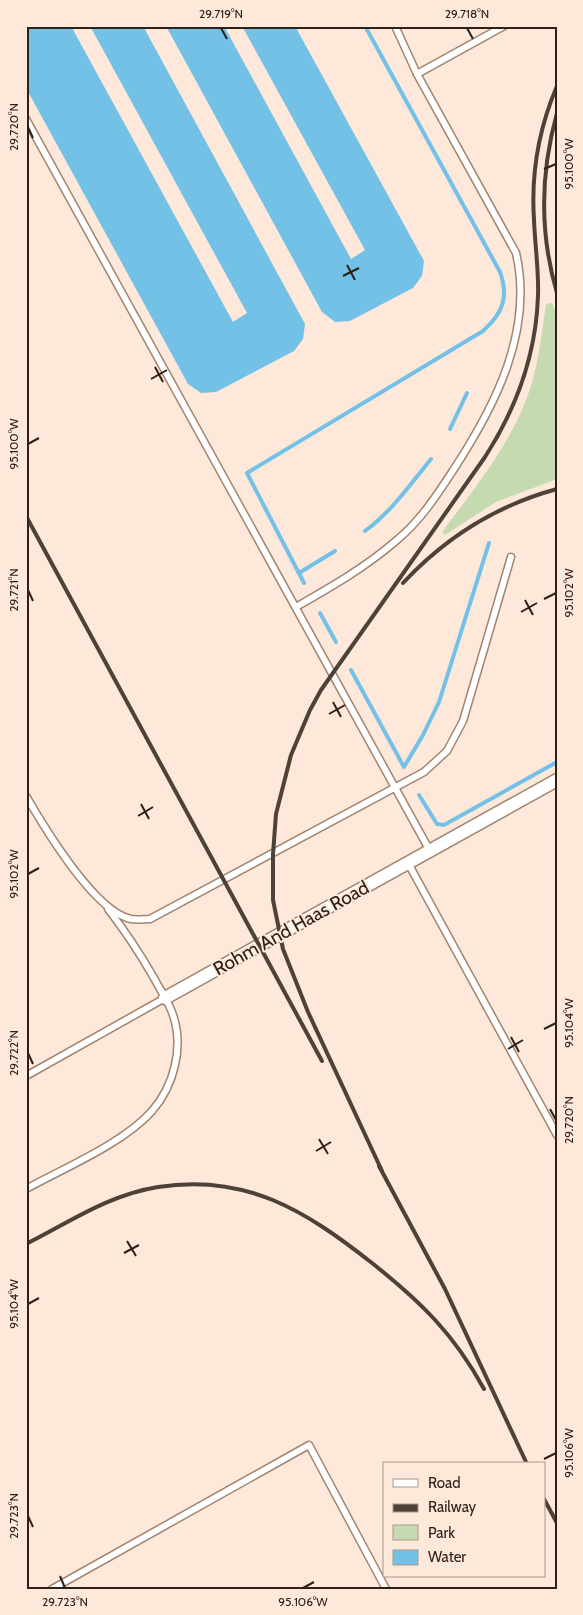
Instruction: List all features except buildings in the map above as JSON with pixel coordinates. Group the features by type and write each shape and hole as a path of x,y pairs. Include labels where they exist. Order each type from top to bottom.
{"street":[{"name":"Rohm And Haas Road","path":"165,998 557,780"}],"lane":[{"path":"296,607 368,563 398,540 428,509 485,420 496,398 514,342 520,311 521,290 516,253 417,74 395,26"},
{"path":"417,74 504,26"},
{"path":"26,119 430,851"},
{"path":"104,905 129,919 150,919 395,788 435,764 457,735 463,721 511,558"},
{"path":"26,796 51,839 132,938 173,1014 178,1045 170,1081 163,1096 152,1111 120,1137 26,1189"},
{"path":"408,863 557,1135"},
{"name":"Rohm And Haas Road","path":"26,1076 165,998"},
{"path":"52,1589 309,1445 386,1589"}],"green space":[{"path":"552,303 557,315 557,479 496,502 445,535 442,532 492,463 524,406 536,366 546,304"}],"water":[{"path":"26,26 71,26 233,322 247,313 90,26 143,26 305,324 303,339 294,351 216,392 201,393 188,384 26,88"},
{"path":"166,26 224,26 351,259 365,250 242,26 295,26 424,261 422,276 413,288 350,321 335,322 322,312"}],"waterway":[{"path":"304,583 247,473 483,331 500,311 504,297 503,281 500,272 365,26"},
{"path":"450,429 467,393"},
{"path":"365,531 392,507 431,459"},
{"path":"351,670 404,767 423,735 439,702 489,543"},
{"path":"299,573 335,551"},
{"path":"320,613 336,642"},
{"path":"419,795 437,824 444,825 557,762"}],"railway":[{"path":"382,1171 308,1012 283,949 273,900 273,854 276,814 291,755 310,710 321,690 485,457 515,400 529,360 538,296 533,203 535,169 545,118 557,86"},
{"path":"557,113 547,158 544,203 547,248 557,293"},
{"path":"403,583 436,552 474,525 514,504 557,489"},
{"path":"26,516 322,1061"},
{"path":"379,1166 445,1289 526,1462"},
{"path":"26,1244 90,1210 122,1196 140,1191 190,1184 219,1186 247,1191 273,1200 323,1227 390,1277 448,1335 473,1369 484,1389"},
{"path":"546,1503 557,1523"}]}
